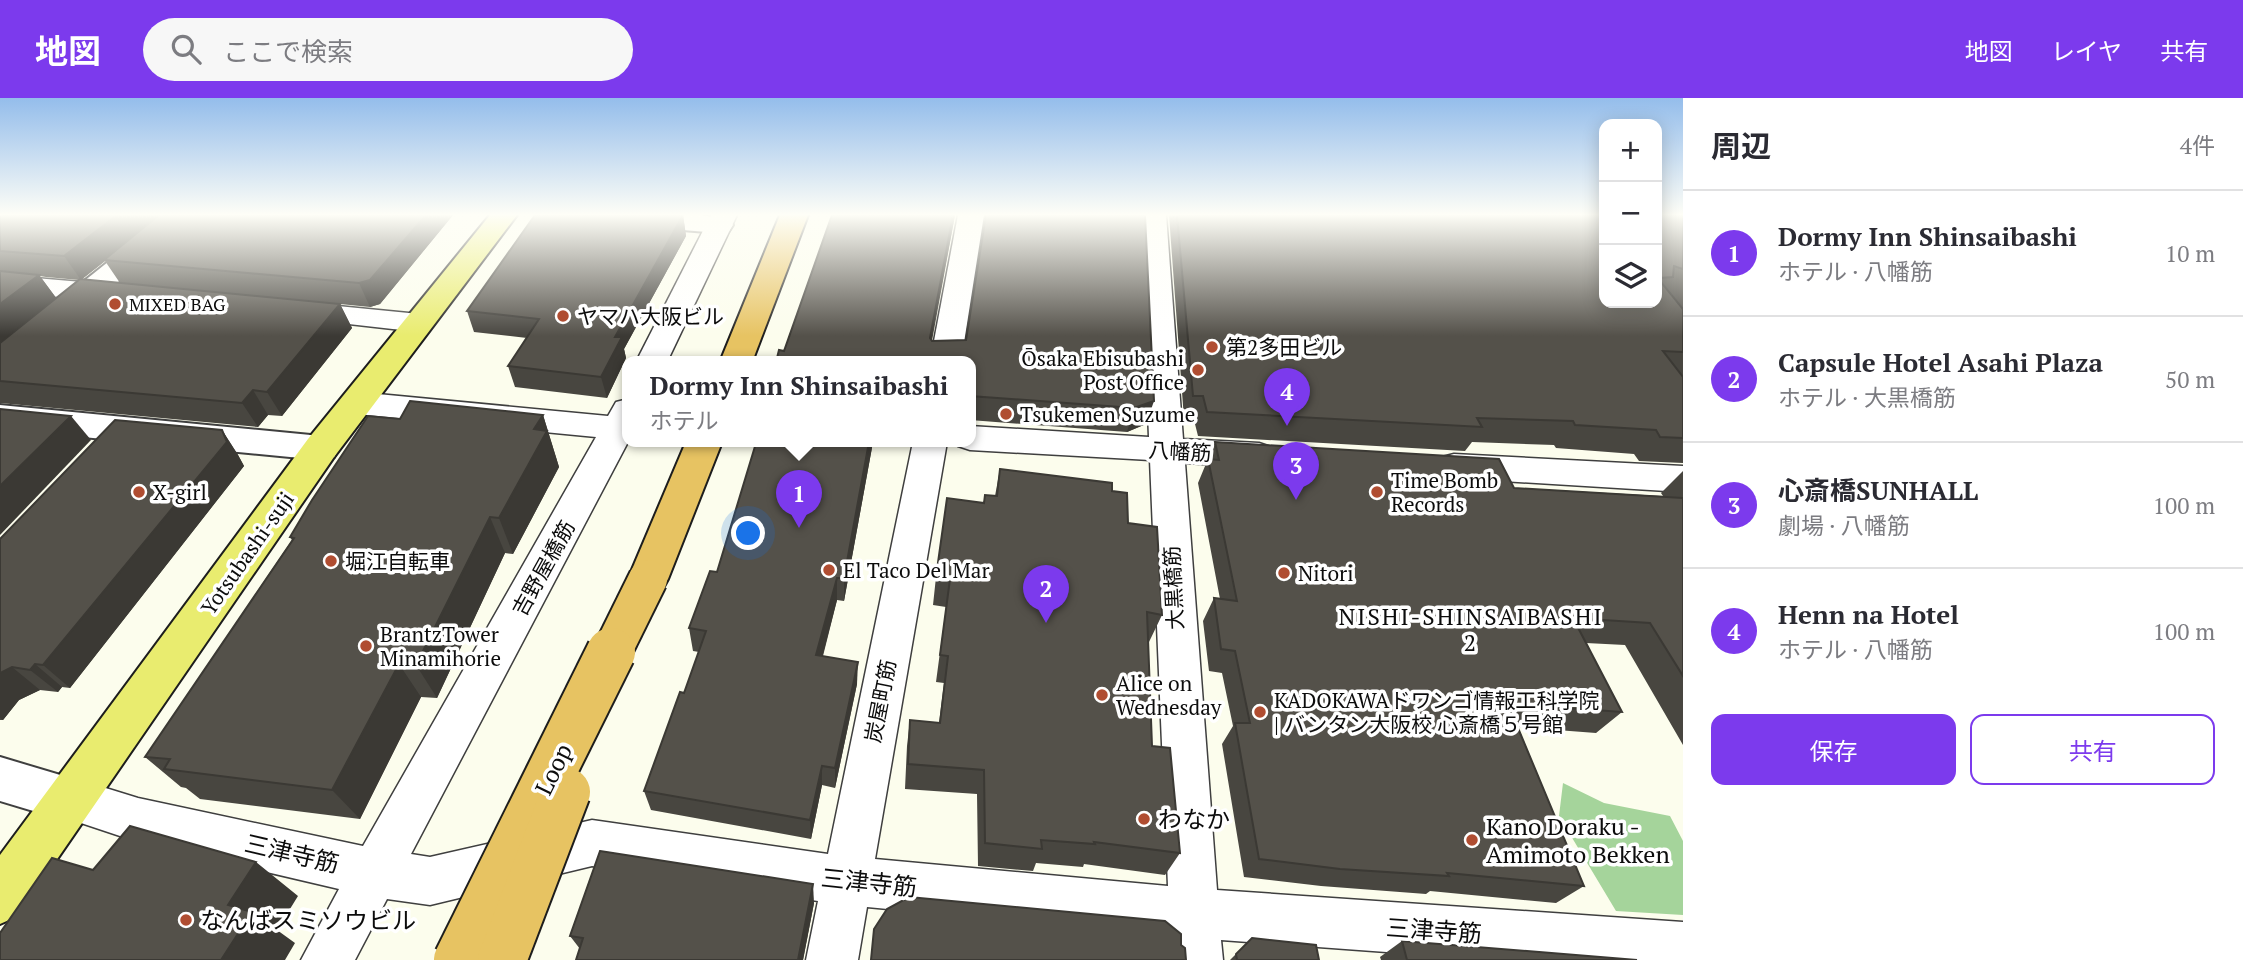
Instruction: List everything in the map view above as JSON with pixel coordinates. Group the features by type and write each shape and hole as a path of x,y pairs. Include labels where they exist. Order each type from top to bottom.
{"highway":[{"path":"738,356 778,255"},
{"path":"502,960 648,579 702,447"},
{"name":"Loop","path":"458,960 648,579"}],"main road":[{"name":"Yotsubashi-suji","path":"0,898 321,449 472,255"}],"street":[{"path":"0,365 134,255"},
{"path":"655,356 705,255"},
{"path":"946,356 964,255"},
{"name":"大黒橋筋","path":"1155,255 1197,960"},
{"path":"0,283 145,296"},
{"path":"267,308 419,323"},
{"path":"356,403 622,421"},
{"path":"0,416 321,449"},
{"name":"吉野屋橋筋","path":"327,960 622,426"},
{"path":"95,461 124,430"},
{"name":"八幡筋","path":"976,438 1288,457"},
{"name":"炭屋町筋","path":"832,960 929,447"},
{"path":"1424,464 1683,479"},
{"path":"0,779 70,799"},
{"name":"三津寺筋","path":"70,799 138,820 377,873 430,881 592,843 846,881 1193,913 1683,948"}],"green space":[{"path":"1563,783 1604,803 1670,816 1683,841 1683,915 1616,911 1559,816"}],"building":[{"path":"110,255 391,255 370,280 359,283 104,260"},
{"path":"507,255 661,255 615,337 622,337 601,377 508,366 539,319 467,311"},
{"path":"818,255 945,255 930,338 932,341 966,340 980,255 1147,255 1154,401 1134,408 976,396 976,356 778,356 779,350 784,351"},
{"path":"1181,255 1599,255 1599,308 1662,308 1662,283 1683,309 1683,352 1663,351 1683,377 1683,438 1660,437 1656,430 1575,425 1573,421 1477,418 1482,427 1207,412 1203,396 1193,396"},
{"path":"1662,255 1683,255 1683,269 1674,266 1673,277 1662,278"},
{"path":"0,271 39,275 0,304"},
{"path":"80,279 340,304 267,392 253,390 242,403 0,381 0,343"},
{"path":"410,401 543,415 534,429 547,431 499,518 490,517 416,665 399,664 332,790 164,769 170,759 145,757 294,538 290,537 312,500 368,416 400,419"},
{"path":"0,409 71,416 0,486"},
{"path":"115,420 222,430 227,442 43,665 35,664 30,670 12,667 0,673 0,539"},
{"path":"1215,442 1499,459 1514,488 1683,498 1683,676 1650,623 1573,618 1622,712 1508,704 1584,886 1447,873 1449,876 1340,869 1259,859 1235,723 1250,723 1235,651 1221,649 1214,598 1237,601 1208,459 1219,460"},
{"path":"755,447 868,447 844,578 837,578 816,655 858,662 835,768 822,766 810,820 644,791 680,692 684,693 706,631 689,628 710,571 717,572"},
{"path":"1000,469 1112,483 1112,491 1127,493 1128,523 1157,527 1162,615 1147,612 1152,746 1170,748 1180,853 1094,842 1095,844 1041,840 1042,849 985,843 984,770 908,764 910,720 940,723 948,656 940,655 950,579 936,577 947,498 984,503 985,495 997,496"},
{"path":"130,826 256,862 228,905 252,912 221,960 0,960 0,933 52,858 93,870"},
{"path":"600,851 813,884 798,960 576,960 583,938 570,936"},
{"path":"909,897 1165,921 1181,934 1186,960 871,960 874,929 887,909"},
{"path":"1252,938 1316,945 1319,960 1237,960 1236,954"},
{"path":"1402,941 1637,960 1407,960"}],"place":[{"name":"MIXED BAG","path":"115,304"},
{"name":"ヤマハ大阪ビル","path":"563,316"},
{"name":"第2多田ビル","path":"1212,347"},
{"name":"Ōsaka Ebisubashi Post Office","path":"1198,370"},
{"name":"Tsukemen Suzume","path":"1006,414"},
{"name":"Henn na Hotel","path":"1287,426"},
{"name":"X-girl","path":"139,492"},
{"name":"Time Bomb Records","path":"1377,492"},
{"name":"心斎橋SUNHALL","path":"1296,500"},
{"name":"Dormy Inn Shinsaibashi","path":"799,528"},
{"name":"堀江自転車","path":"331,561"},
{"name":"El Taco Del Mar","path":"829,570"},
{"name":"Nitori","path":"1284,573"},
{"name":"Capsule Hotel Asahi Plaza","path":"1046,623"},
{"name":"BrantzTower Minamihorie","path":"366,646"},
{"name":"Alice on Wednesday","path":"1102,695"},
{"name":"KADOKAWAドワンゴ情報工科学院 | バンタン大阪校 心斎橋５号館","path":"1260,712"},
{"name":"わなか","path":"1144,819"},
{"name":"Kano Doraku - Amimoto Bekken","path":"1472,840"},
{"name":"なんばスミソウビル","path":"186,920"}],"district":[{"name":"NISHI-SHINSAIBASHI 2","path":"1471,629"}]}
